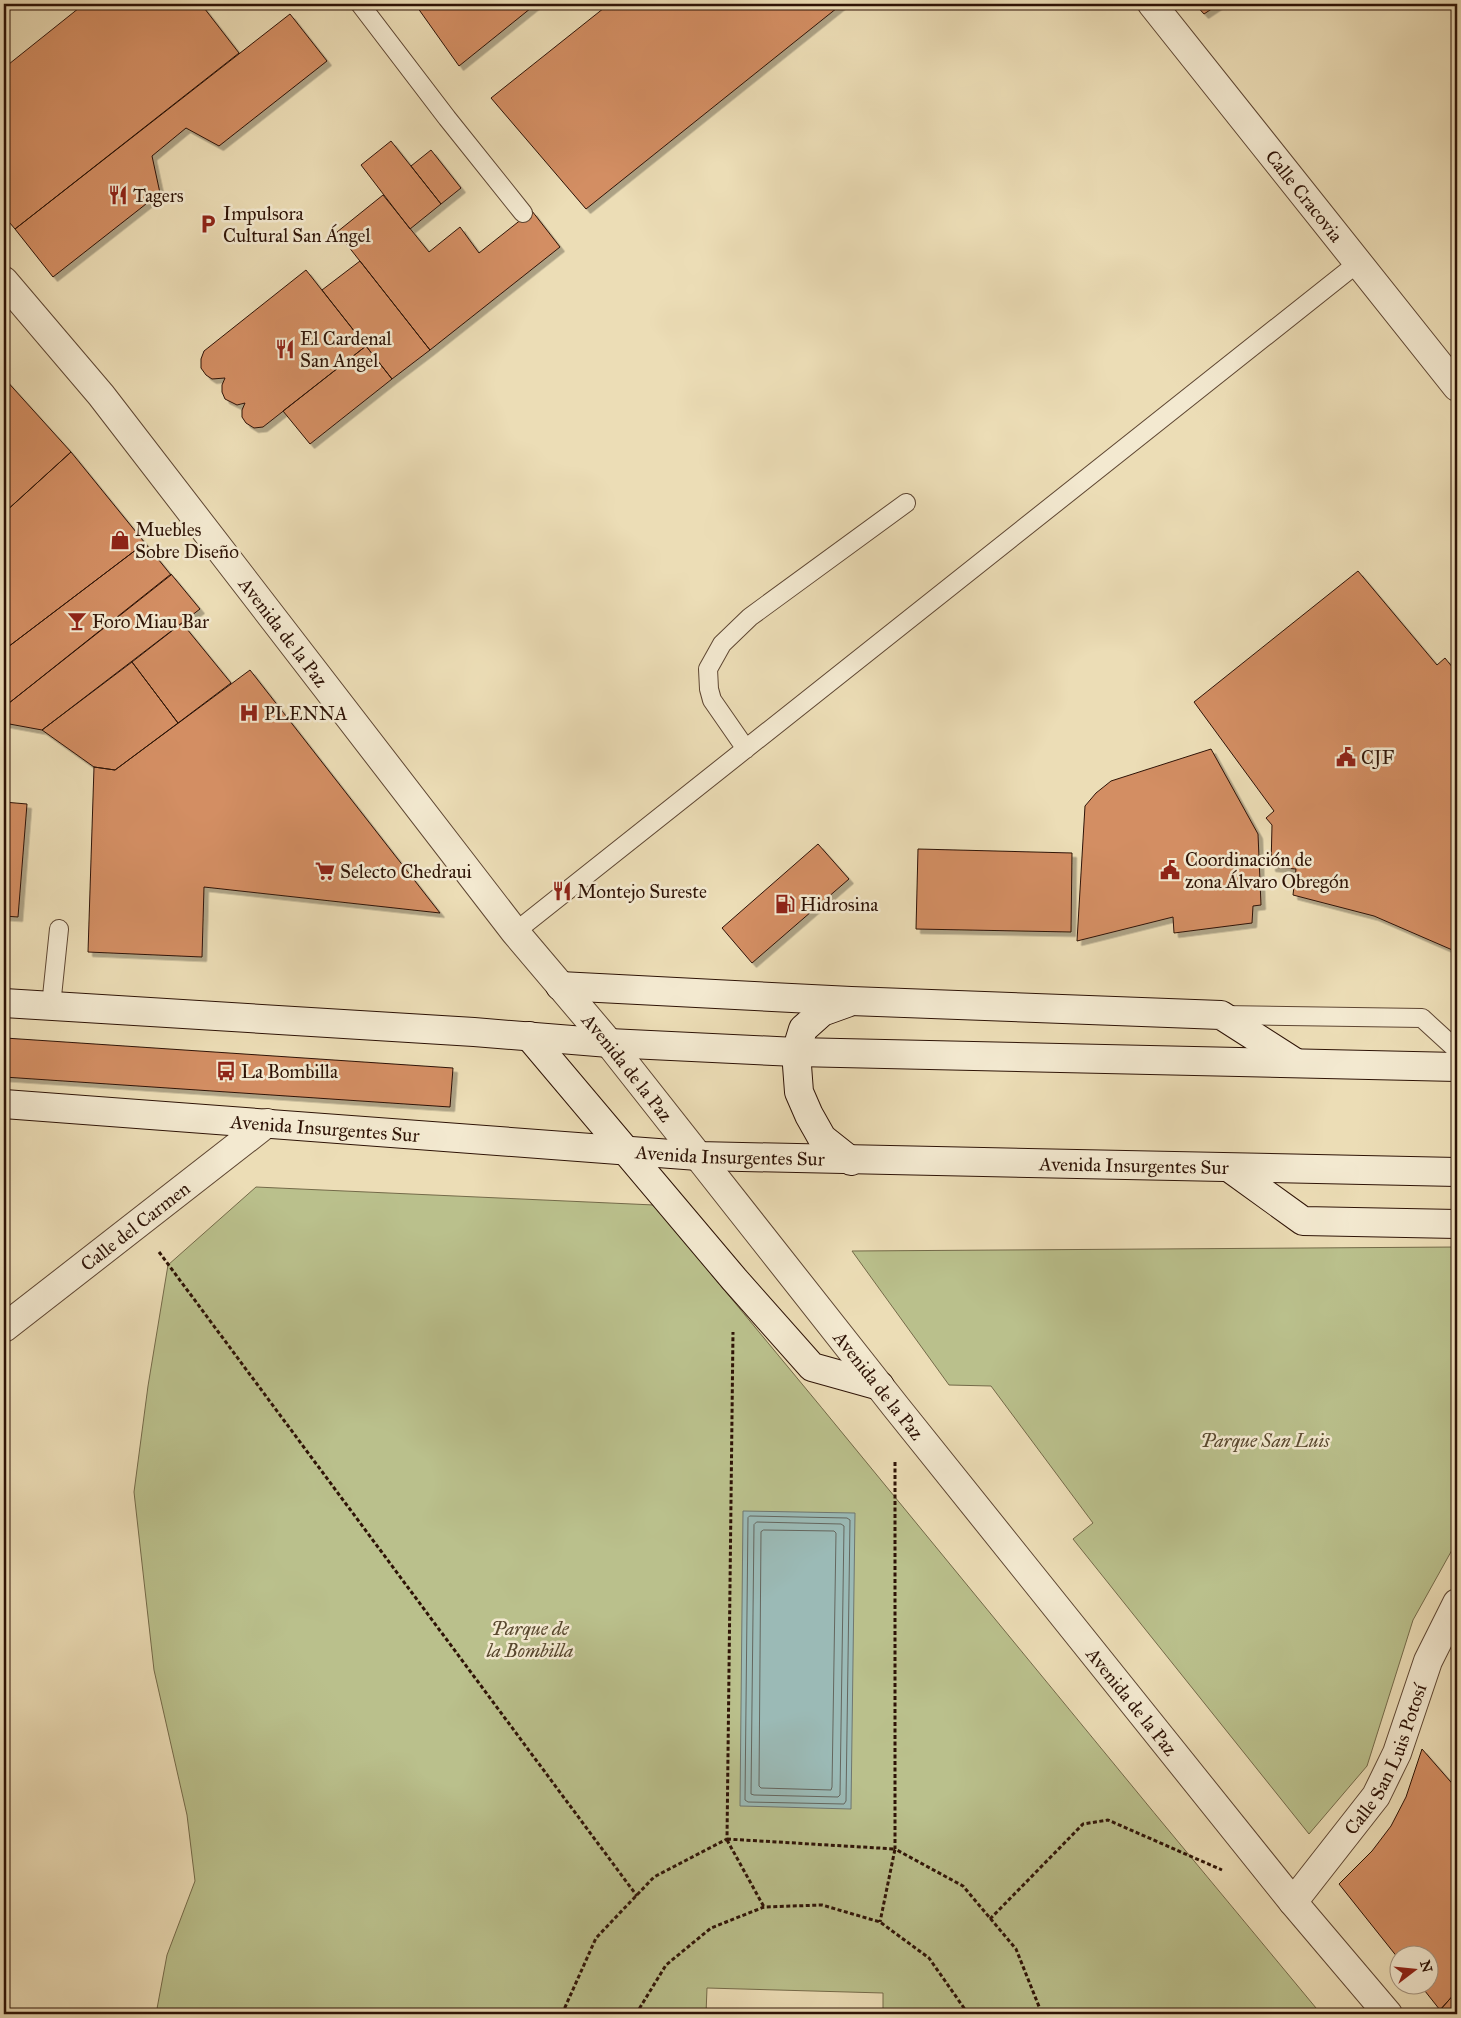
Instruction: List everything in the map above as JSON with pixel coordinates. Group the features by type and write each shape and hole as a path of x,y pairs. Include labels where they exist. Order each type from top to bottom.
{"main road":[{"name":"Calle Cracovia","path":"1152,4 1360,262 1457,387"},
{"name":"Avenida de la Paz","path":"4,281 100,395 515,932 609,1043 888,1396 1293,1902 1388,2014"},
{"path":"560,986 851,1001 1222,1015 1296,1063"},
{"path":"851,1001 822,1012 803,1029 796,1052 799,1092 809,1116 822,1138 851,1160"},
{"path":"4,1003 530,1036 609,1043 796,1052 1457,1066"},
{"path":"530,1036 734,1279 812,1367 888,1396"},
{"name":"Avenida Insurgentes Sur","path":"4,1104 698,1156 1231,1169 1457,1172"},
{"name":"Calle del Carmen","path":"4,1328 267,1123"},
{"path":"1231,1169 1303,1221 1457,1224"},
{"name":"Calle San Luis Potosí","path":"1293,1902 1376,1796 1397,1753 1428,1661 1457,1603"}],"lane":[{"path":"360,4 522,212"},
{"path":"515,932 1360,262"},
{"path":"746,749 712,700 707,677 711,661 722,644 750,617 906,503"},
{"path":"51,1006 59,930"},
{"path":"1222,1015 1422,1018 1457,1050"}],"path":[{"path":"138,1222 637,1896"},
{"path":"734,1279 727,1839 764,1907"},
{"path":"880,1922 895,1849 895,1496 888,1396"},
{"path":"990,1919 1083,1824 1108,1820 1223,1871"},
{"path":"562,2014 596,1938 654,1877 727,1839 895,1849 963,1886 1016,1949 1042,2014"},
{"path":"636,2014 666,1966 710,1928 764,1907 822,1905 880,1922 929,1958 964,2008 966,2014"}],"green space":[{"name":"Parque de la Bombilla","path":"256,1187 654,1205 1321,2014 883,2014 883,1993 707,1988 706,2014 156,2014 167,1955 195,1881 187,1815 154,1670 134,1492 148,1386 168,1265"},
{"name":"Parque San Luis","path":"1457,1247 1457,1541 1413,1620 1367,1766 1309,1834 1073,1539 1093,1523 991,1386 949,1385 852,1251"}],"water":[{"path":"743,1511 855,1513 851,1809 740,1806"}],"building":[{"path":"84,4 201,4 239,53 15,229 4,216 4,68"},
{"path":"415,4 536,4 459,66"},
{"path":"609,4 842,4 586,209 491,98"},
{"path":"1195,4 1219,4 1204,14"},
{"path":"290,14 327,61 219,146 186,128 152,156 160,193 53,277 15,229"},
{"path":"391,141 441,204 410,229 361,165"},
{"path":"431,150 461,188 441,204 411,166"},
{"path":"383,195 429,252 460,227 479,253 532,211 560,247 430,350 337,232"},
{"path":"360,261 430,350 392,379 322,290"},
{"name":"El Cardenal San Angel","path":"306,270 366,346 263,427 254,428 246,423 242,417 245,403 237,405 225,399 222,385 225,378 212,379 206,375 201,368 201,359 204,351"},
{"path":"366,346 392,379 310,444 283,411"},
{"path":"4,378 71,452 4,513"},
{"path":"71,452 145,543 4,650 4,513"},
{"name":"Foro Miau Bar","path":"145,543 171,575 4,707 4,650"},
{"name":"CJF","path":"1358,571 1437,665 1445,658 1457,673 1457,952 1374,916 1293,895 1296,869 1271,867 1272,825 1266,818 1274,811 1194,702"},
{"path":"171,574 200,609 42,730 4,723 4,707"},
{"path":"182,623 231,683 178,723 132,662"},
{"path":"132,662 178,723 115,770 94,767 42,730"},
{"path":"250,670 440,913 204,887 202,957 88,952 94,767 115,770"},
{"name":"Coordinación de zona Álvaro Obregón","path":"1211,749 1258,834 1261,905 1253,906 1252,923 1174,933 1173,917 1077,941 1085,806 1096,793 1111,781"},
{"path":"4,802 27,804 18,917 4,916"},
{"name":"Hidrosina","path":"818,844 849,879 752,963 722,928"},
{"path":"918,849 1072,853 1071,932 916,929"},
{"path":"5,1038 453,1068 450,1107 4,1077"},
{"path":"1422,1749 1457,1789 1457,1991 1440,2010 1429,1996 1438,1996 1438,1946 1388,1946 1339,1884 1372,1851 1391,1826 1406,1797"},
{"path":"1457,1991 1457,2014 1444,2014 1440,2010"}],"place":[{"name":"Tagers","path":"118,195"},
{"name":"Impulsora Cultural San Ángel","path":"208,224"},
{"name":"El Cardenal San Angel","path":"285,349"},
{"name":"Muebles Sobre Diseño","path":"120,540"},
{"name":"Foro Miau Bar","path":"77,621"},
{"name":"PLENNA","path":"249,713"},
{"name":"CJF","path":"1346,757"},
{"name":"Coordinación de zona Álvaro Obregón","path":"1170,870"},
{"name":"Selecto Chedraui","path":"325,871"},
{"name":"Montejo Sureste","path":"562,891"},
{"name":"Hidrosina","path":"785,904"},
{"name":"La Bombilla","path":"226,1071"}]}
